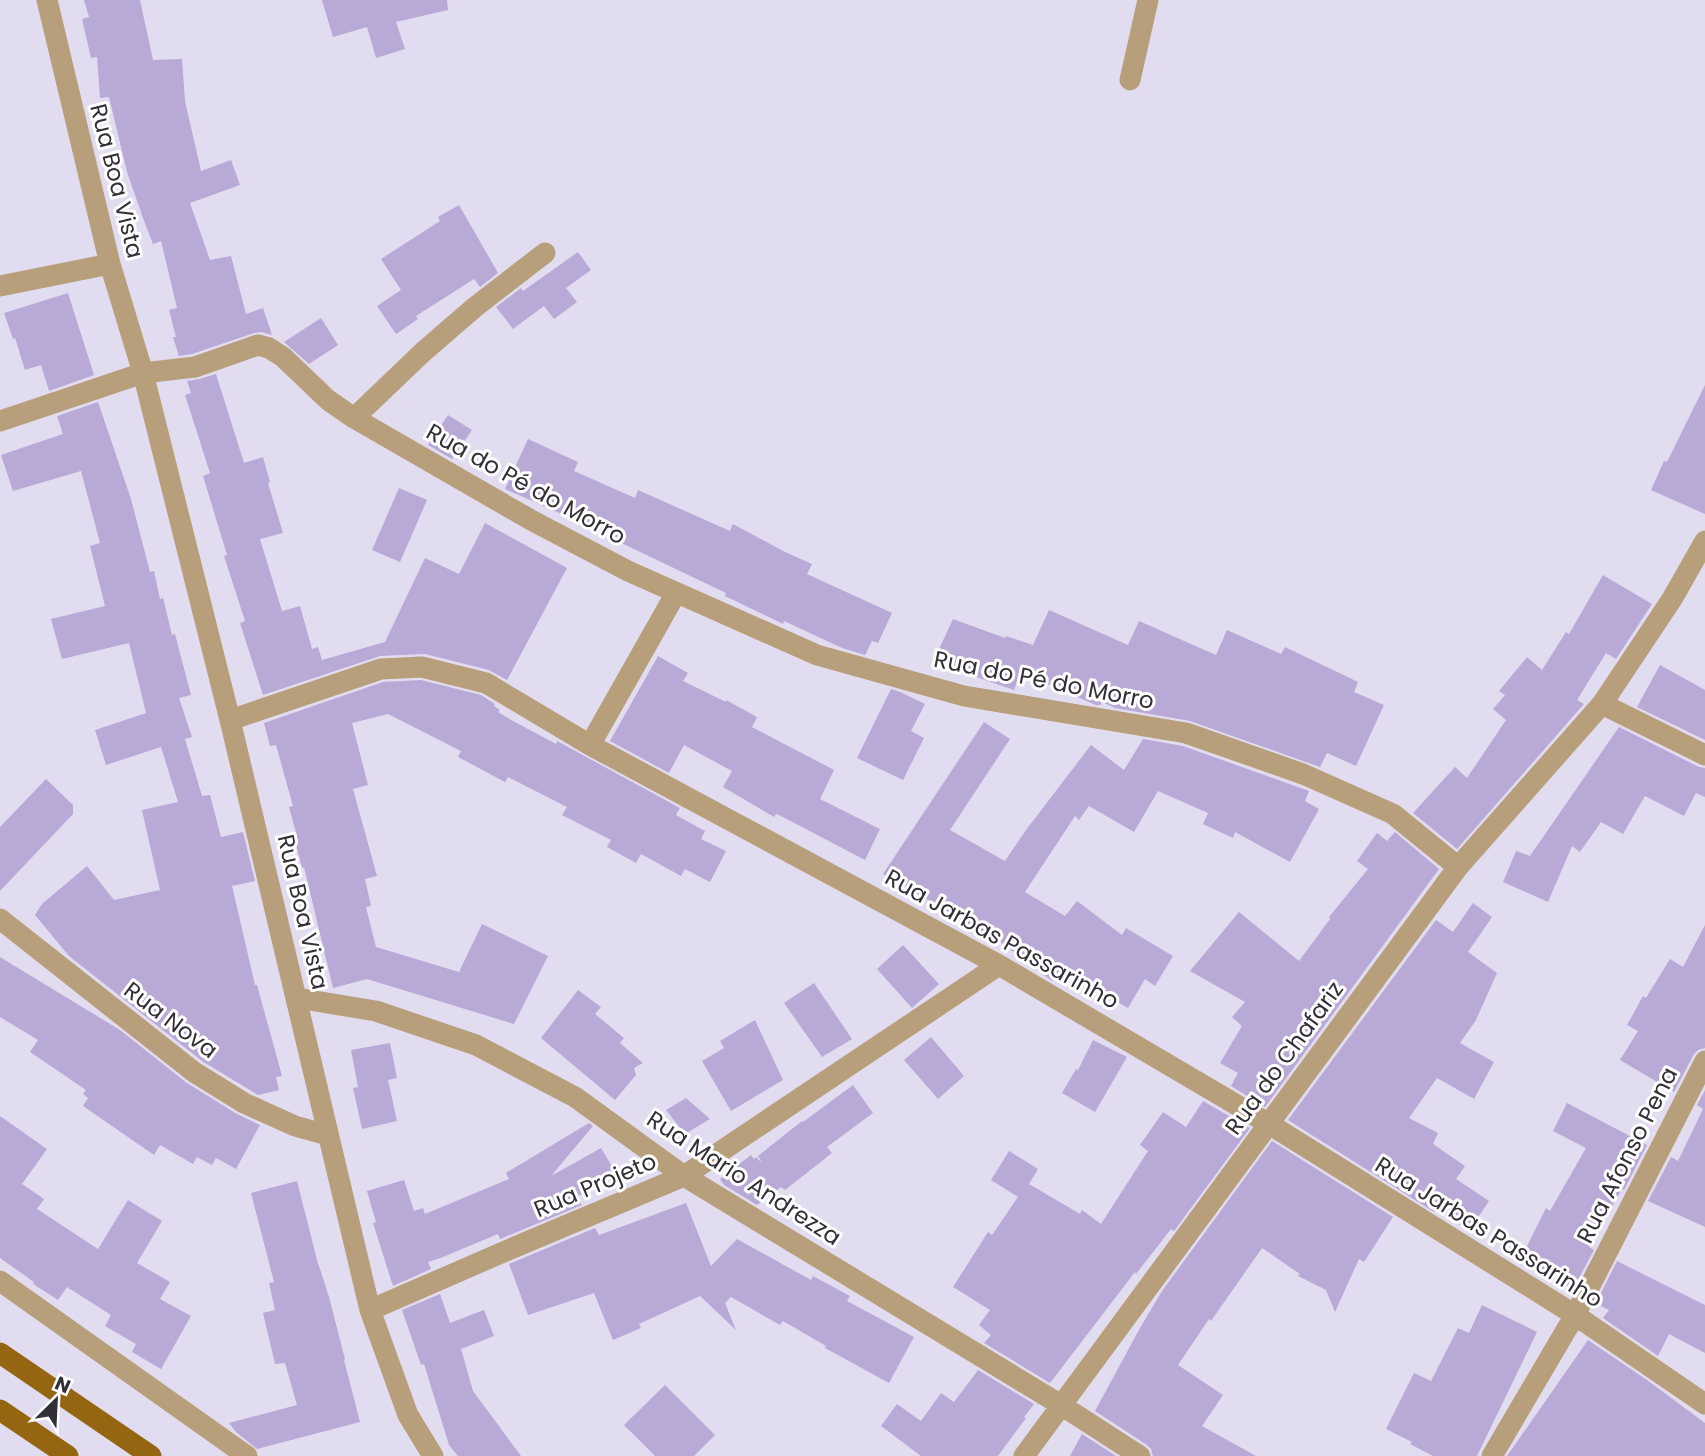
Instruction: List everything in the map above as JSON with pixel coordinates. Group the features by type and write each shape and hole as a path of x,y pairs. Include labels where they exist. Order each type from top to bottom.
{"main road":[{"path":"0,1353 151,1456"},
{"path":"0,1410 68,1456"}],"street":[{"name":"Rua Boa Vista","path":"47,0 110,264 143,373 230,720 370,1310 408,1415 433,1456"},
{"path":"1130,80 1148,0"},
{"path":"354,418 475,307 545,253"},
{"path":"0,286 110,264"},
{"name":"Rua do Pé do Morro","path":"143,373 195,367 258,345 270,348 328,400 354,418 531,520 628,571 817,655 964,696 1186,733 1290,769 1392,814 1458,867"},
{"path":"0,421 143,373"},
{"name":"Rua do Chafariz","path":"1024,1456 1458,867 1602,704 1672,599 1705,541"},
{"path":"590,745 676,593"},
{"name":"Rua Jarbas Passarinho","path":"230,720 381,669 422,667 486,683 590,745 999,964 1269,1124 1574,1315 1705,1405"},
{"path":"1602,704 1705,755"},
{"name":"Rua Nova","path":"0,919 194,1072 244,1103 295,1126 327,1135"},
{"name":"Rua Projeto","path":"370,1310 684,1176 999,964"},
{"name":"Rua Mario Andrezza","path":"297,998 376,1011 475,1045 575,1097 684,1176 1061,1405 1140,1456"},
{"name":"Rua Afonso Pena","path":"1492,1456 1574,1315 1705,1061"},
{"path":"0,1281 247,1456"}],"building":[{"path":"84,0 140,0 153,60 182,59 185,101 201,171 231,160 240,185 190,203 210,260 231,256 246,314 263,308 272,335 254,333 179,356 169,310 177,308 161,241 153,244 143,218 127,172 109,97 100,98 97,57 91,58 82,19 89,17"},
{"path":"322,0 447,0 448,10 396,22 405,49 376,58 367,27 333,37"},
{"path":"459,205 498,273 480,287 474,279 416,316 418,319 396,334 377,306 401,290 381,259 440,221 438,217"},
{"path":"578,252 591,270 566,288 577,302 554,319 544,306 513,329 496,307"},
{"path":"68,293 94,375 49,391 41,365 25,370 4,313"},
{"path":"321,318 338,345 309,364 284,342"},
{"path":"216,374 244,463 263,457 270,482 268,483 283,533 260,539 282,611 300,606 312,649 318,647 322,660 385,642 425,558 459,574 485,523 567,568 507,680 489,670 425,654 380,656 263,695 240,623 245,621 203,476 210,473 185,395 191,393 187,381"},
{"path":"1705,385 1705,514 1651,490"},
{"path":"98,402 131,499 150,572 154,571 172,635 175,634 191,695 179,698 192,737 185,739 202,796 210,795 221,837 243,832 255,881 232,886 255,985 282,1076 276,1077 279,1090 258,1095 202,1061 69,956 35,915 42,904 87,866 114,900 160,890 142,810 178,802 161,747 106,765 95,730 146,713 129,643 62,659 51,619 105,606 90,546 100,543 81,471 13,491 1,455 63,434 57,416"},
{"path":"448,415 472,430 452,459 428,445"},
{"path":"528,439 578,462 574,471 635,498 638,490 730,531 733,524 812,564 807,574 892,613 878,643 872,641 865,655 842,648 784,621 783,624 725,596 726,593 615,540 616,538 505,489"},
{"path":"399,488 427,500 400,562 372,550"},
{"path":"1603,575 1652,604 1616,659 1606,653 1577,700 1584,704 1457,849 1413,813 1455,767 1467,778 1506,720 1493,709 1505,695 1499,691 1527,657 1542,670 1566,632 1569,634"},
{"path":"1049,610 1128,645 1139,621 1216,655 1227,630 1281,654 1285,647 1358,682 1354,692 1384,705 1356,766 1327,753 1320,767 1190,721 1115,708 1102,702 1096,705 1020,672 1014,690 933,662 953,619 1033,645"},
{"path":"658,656 688,673 683,681 757,717 752,727 834,770 820,799 880,829 865,860 779,815 774,817 723,787 732,771 684,745 669,773 610,741"},
{"path":"1660,665 1705,690 1705,740 1637,707"},
{"path":"421,680 481,695 495,704 500,710 498,712 513,721 556,744 557,741 680,808 676,815 705,831 701,839 726,851 710,882 685,869 681,876 641,854 636,863 607,847 611,840 562,815 567,807 508,777 505,782 458,757 461,751 388,714 352,723 368,785 353,789 377,876 365,879 371,906 366,907 376,947 459,972 482,924 548,956 514,1024 367,979 333,988 304,867 302,868 294,837 297,836 289,807 293,806 276,745 270,746 264,723 383,682"},
{"path":"891,689 925,704 911,731 924,738 903,780 857,758"},
{"path":"984,722 1010,739 950,830 1005,861 1091,745 1124,770 1143,739 1183,746 1309,791 1305,801 1319,809 1290,862 1235,832 1233,838 1203,824 1208,813 1158,791 1134,832 1089,806 1079,820 1075,816 1025,892 1065,916 1077,901 1122,935 1126,928 1173,956 1155,986 1145,979 1128,1008 1061,968 1052,981 995,938 992,943 962,925 964,921 883,874"},
{"path":"1619,727 1705,768 1705,797 1696,793 1684,816 1645,796 1623,834 1601,822 1580,852 1572,846 1548,902 1503,882 1516,851 1530,856"},
{"path":"46,779 73,805 73,814 0,891 0,827"},
{"path":"1395,832 1439,869 1265,1107 1231,1086 1238,1073 1220,1063 1242,1026 1232,1017 1245,1002 1190,971 1239,912 1299,961 1329,917 1368,869 1357,861 1377,833 1387,841"},
{"path":"1473,903 1492,917 1468,952 1497,973 1476,1020 1460,1043 1494,1062 1474,1099 1437,1078 1409,1118 1438,1133 1433,1144 1465,1166 1456,1179 1489,1201 1469,1231 1436,1209 1434,1212 1288,1120 1436,920 1453,932"},
{"path":"1705,925 1705,1048 1694,1054 1674,1092 1620,1060 1638,1031 1627,1025 1643,996 1646,998 1670,959 1683,967"},
{"path":"903,945 939,984 912,1008 877,969"},
{"path":"0,957 120,1030 187,1083 260,1125 236,1169 216,1158 212,1165 197,1157 193,1164 160,1145 154,1155 83,1106 88,1098 83,1094 86,1090 30,1052 38,1040 0,1017"},
{"path":"814,983 852,1039 822,1057 784,1003"},
{"path":"578,990 601,1007 595,1014 624,1038 620,1043 643,1063 634,1068 636,1075 615,1100 541,1038"},
{"path":"755,1020 783,1080 731,1111 702,1061 724,1048 720,1041"},
{"path":"931,1037 964,1076 938,1099 904,1060"},
{"path":"1093,1040 1127,1057 1095,1112 1062,1093 1076,1069 1078,1070"},
{"path":"390,1043 397,1078 388,1080 397,1121 362,1129 353,1088 358,1087 351,1050"},
{"path":"853,1085 873,1113 827,1147 832,1153 785,1190 781,1187 757,1205 724,1185 720,1179 751,1155 762,1163 758,1156"},
{"path":"1705,1090 1705,1227 1648,1201 1671,1157 1678,1161 1703,1109 1697,1105"},
{"path":"686,1098 710,1119 685,1134 666,1110"},
{"path":"1203,1101 1250,1128 1174,1231 1171,1229 1136,1274 1135,1272 1050,1383 984,1343 991,1335 979,1325 990,1310 953,1287 988,1232 992,1235 1018,1197 991,1180 1009,1151 1038,1169 1029,1184 1080,1214 1082,1210 1101,1224 1148,1151 1140,1145 1163,1112 1186,1127"},
{"path":"1567,1103 1647,1145 1624,1190 1622,1189 1589,1247 1594,1250 1573,1289 1519,1262 1546,1208 1550,1211 1586,1148 1553,1131"},
{"path":"0,1116 47,1149 22,1184 44,1199 37,1209 98,1249 128,1200 162,1221 137,1263 170,1282 160,1299 191,1316 161,1369 132,1352 136,1344 105,1326 111,1315 67,1287 58,1300 0,1258"},
{"path":"589,1123 593,1126 551,1176 601,1148 616,1173 577,1197 582,1205 500,1239 498,1234 428,1262 431,1269 393,1286 373,1223 376,1222 367,1191 404,1180 414,1211 423,1208 425,1214 509,1179 506,1173"},
{"path":"1272,1141 1393,1217 1364,1262 1359,1259 1335,1312 1326,1290 1298,1276 1300,1274 1262,1248 1178,1365 1223,1395 1202,1426 1256,1456 1153,1456 1147,1445 1095,1411 1162,1291"},
{"path":"297,1181 360,1422 257,1449 229,1423 297,1405 285,1363 275,1364 263,1313 275,1310 269,1283 274,1282 251,1193"},
{"path":"686,1203 711,1266 737,1239 811,1280 813,1276 850,1296 847,1301 914,1337 889,1383 825,1348 826,1346 783,1321 780,1325 731,1297 725,1303 736,1330 700,1296 639,1324 641,1328 613,1340 594,1293 528,1315 509,1264 595,1228 599,1235"},
{"path":"1617,1261 1705,1305 1705,1353 1669,1334 1658,1356 1603,1318 1609,1310 1597,1301"},
{"path":"440,1294 450,1323 484,1310 494,1336 461,1349 473,1391 521,1456 458,1456 449,1445 424,1364 421,1365 402,1310"},
{"path":"1482,1305 1537,1332 1477,1456 1433,1456 1386,1429 1414,1373 1431,1381 1458,1328 1469,1333"},
{"path":"1588,1340 1705,1423 1705,1456 1507,1456"},
{"path":"978,1370 1034,1404 998,1456 921,1456 881,1426 897,1404 921,1421 941,1393 954,1402"},
{"path":"665,1385 715,1435 694,1456 655,1456 624,1425"},
{"path":"1082,1434 1116,1456 1070,1456"}]}
